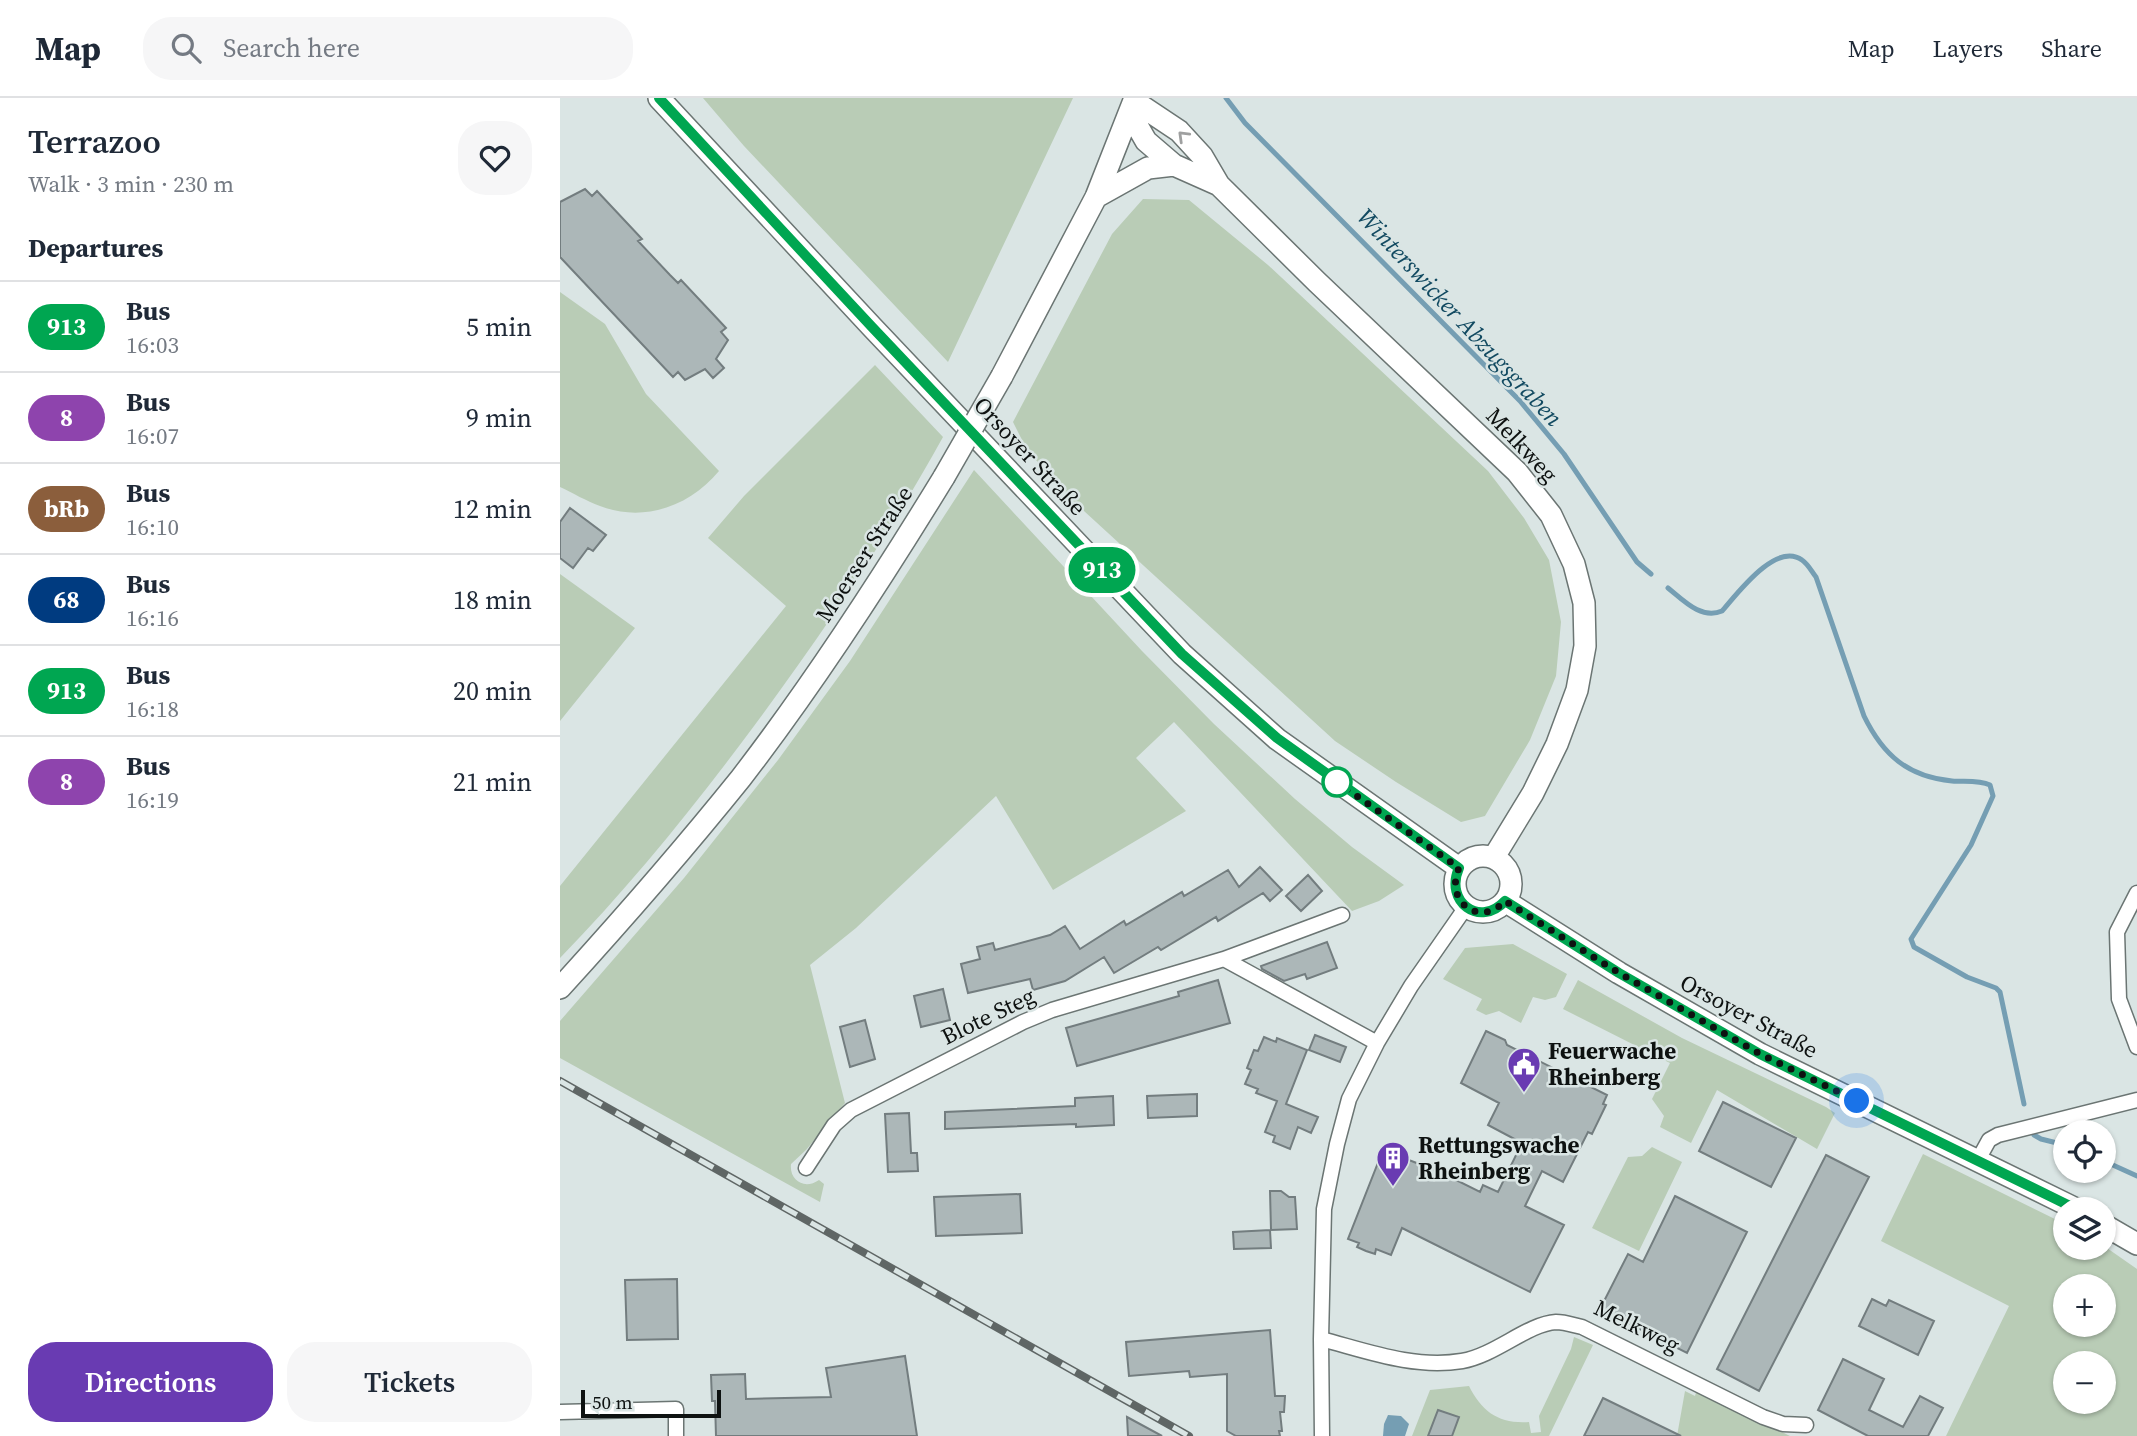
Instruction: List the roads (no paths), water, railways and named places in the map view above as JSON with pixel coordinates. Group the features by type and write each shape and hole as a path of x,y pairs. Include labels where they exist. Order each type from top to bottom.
{"main road":[{"name":"Orsoyer Straße","path":"659,98 1182,654 1277,738 1459,868"},
{"name":"Melkweg","path":"1133,104 1146,141 1174,165 1219,185"},
{"name":"Melkweg","path":"1133,104 1159,116 1179,131 1202,156 1219,185 1517,472 1550,515 1574,564 1584,603 1585,624 1585,646 1577,690 1558,744 1533,793 1494,858"},
{"name":"Moerser Straße","path":"560,988 667,867 741,777 856,617 944,477 1002,376 1096,197 1133,104"},
{"path":"1096,197 1147,168 1174,165"},
{"path":"1484,855 1494,858 1507,869 1510,876 1511,885 1505,901 1489,912 1473,911 1466,907 1455,893 1455,876 1465,861 1484,855"},
{"name":"Orsoyer Straße","path":"1505,901 1619,973 1760,1054 2053,1198"},
{"path":"2116,1232 2137,1244"}],"street":[{"path":"2137,893 2117,932 2119,999 2137,1047"},
{"path":"1322,1436 1324,1209 1349,1099 1377,1043 1411,986 1466,907"},
{"name":"Blote Steg","path":"806,1168 825,1137 851,1110 1023,1022 1052,1010 1224,960 1342,915"},
{"path":"1224,960 1377,1043"},
{"path":"1978,1160 1989,1140 1998,1135 2137,1100"},
{"name":"Melkweg","path":"1321,1339 1396,1359 1444,1363 1492,1352 1544,1324 1567,1323 1582,1327 1763,1417 1783,1424 1806,1426"},
{"path":"560,1412 676,1409 676,1436"}],"water":[{"path":"1388,1415 1401,1416 1409,1424 1405,1436 1383,1436"}],"waterway":[{"name":"Winterswicker Abzugsgraben","path":"1226,98 1245,123 1520,401 1564,454 1637,562 1651,574"},
{"name":"Winterswicker Abzugsgraben","path":"1668,588 1700,611 1714,613 1722,611 1747,582 1769,563 1792,556 1802,560 1816,577 1864,716 1889,753 1922,775 1990,785 1993,796 1971,845 1911,939 1914,947 2000,992 2024,1104"},
{"name":"Winterswicker Abzugsgraben","path":"2034,1135 2053,1142"},
{"name":"Winterswicker Abzugsgraben","path":"2116,1166 2137,1176"}],"railway":[{"path":"560,1081 1189,1436"}],"place":[{"name":"Feuerwache Rheinberg","path":"1524,1094"},
{"name":"Rettungswache Rheinberg","path":"1393,1188"}]}
